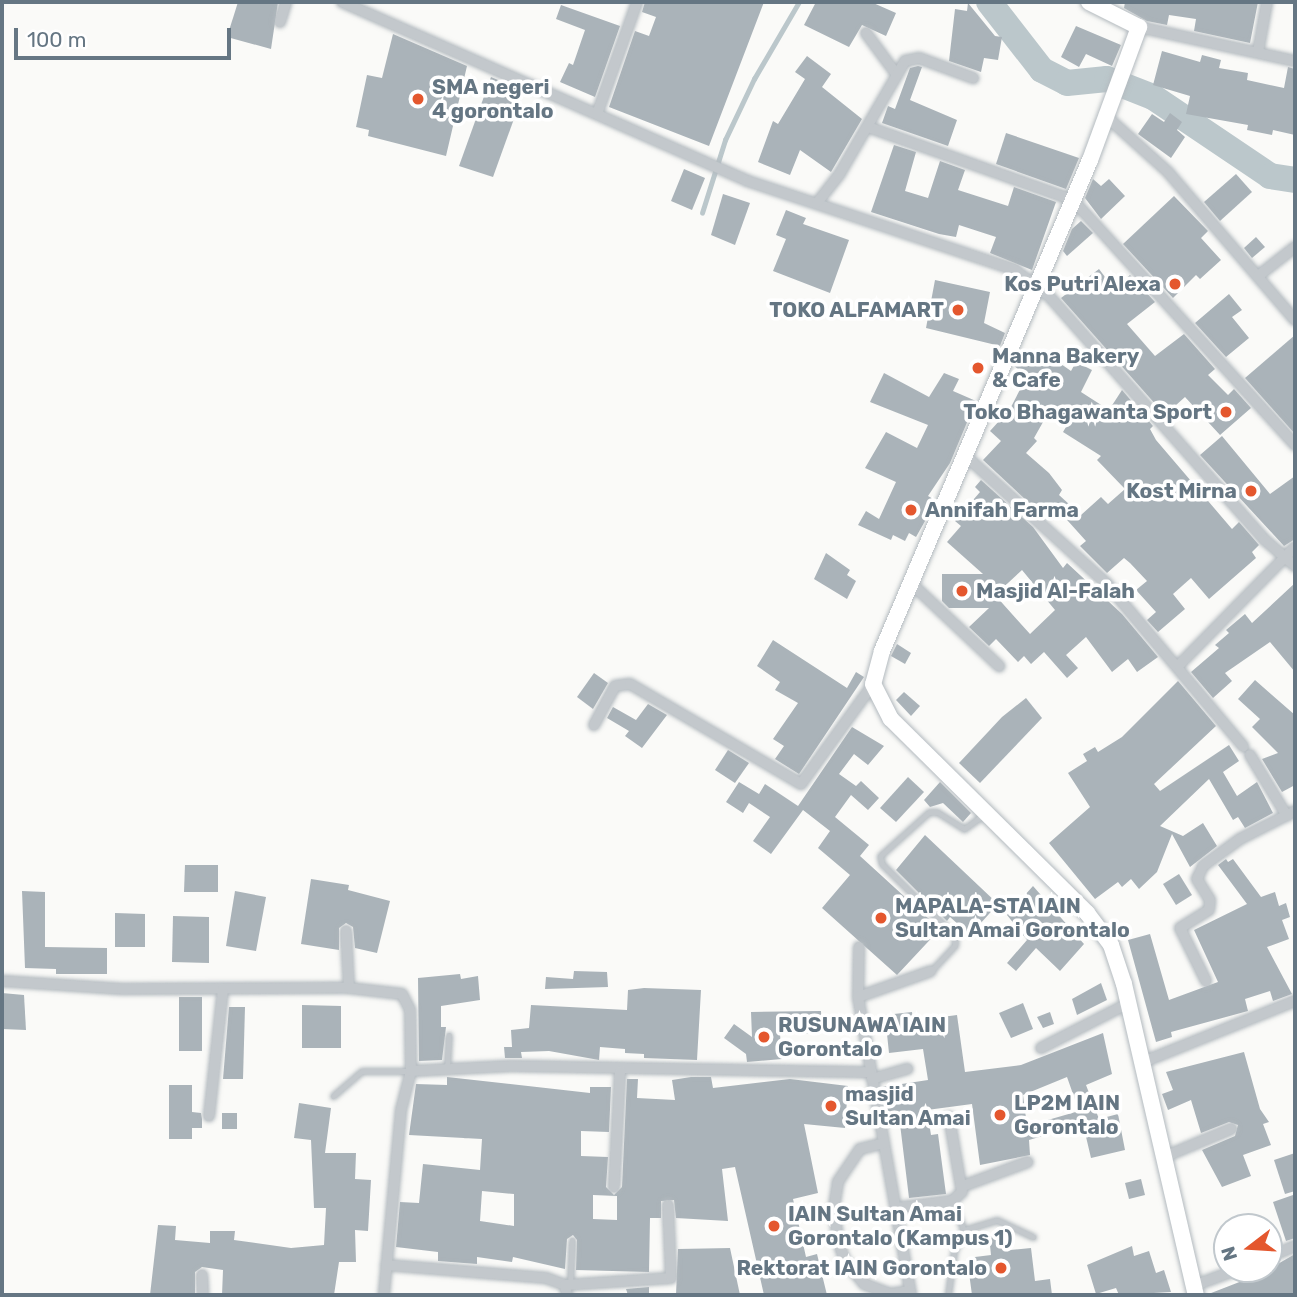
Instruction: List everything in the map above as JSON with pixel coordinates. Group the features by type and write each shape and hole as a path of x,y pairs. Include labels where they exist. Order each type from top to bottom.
{"street":[{"path":"280,22 286,2"},
{"path":"342,2 370,7 723,171 1008,266 1035,285 1265,540 1295,566"},
{"path":"597,114 637,2"},
{"path":"1089,2 1139,27 1295,61"},
{"path":"1258,52 1267,2"},
{"path":"594,725 621,682 707,727 801,784 873,684 882,650 967,457 1035,285 1113,102 1139,27"},
{"path":"866,33 897,75"},
{"path":"817,203 869,127 901,65 914,58 973,78"},
{"path":"1107,117 1149,152 1295,320"},
{"path":"869,127 1073,200 1295,445"},
{"path":"1258,276 1295,247"},
{"path":"967,457 1107,584 1179,665 1246,750 1291,813 1240,839 1203,866 1197,879 1210,900 1209,910 1180,928 1206,981"},
{"path":"1179,665 1295,547"},
{"path":"912,584 999,666"},
{"path":"873,684 891,719 1105,935 1115,953 1129,1003 1194,1291 1213,1282"},
{"path":"346,931 349,988"},
{"path":"859,952 858,997 911,1293 889,1295 864,1284 844,1259 834,1208 838,1182 851,1157 860,1149 884,1143"},
{"path":"858,997 931,971"},
{"path":"2,981 122,989 349,988 397,993 406,998 411,1071 401,1110 384,1295"},
{"path":"209,1116 222,989"},
{"path":"1143,1062 1295,1001"},
{"path":"1041,1048 1129,1003"},
{"path":"411,1071 447,1069 871,1076 908,1069"},
{"path":"614,1188 620,1071"},
{"path":"949,1117 963,1186"},
{"path":"1164,1157 1231,1129"},
{"path":"896,1208 952,1201 963,1186 1028,1162"},
{"path":"386,1265 525,1276 567,1289 671,1279 668,1205"},
{"path":"202,1275 203,1295"}],"lane":[{"path":"931,971 955,945 955,936 882,864 880,856 929,812 937,812 964,830 985,813"},
{"path":"447,1069 449,1035"},
{"path":"333,1096 362,1071 411,1071"},
{"path":"952,1201 964,1230"},
{"path":"948,1295 954,1251 964,1230 997,1220 1033,1237"},
{"path":"567,1289 572,1240"}],"building":[{"path":"238,2 278,2 271,49 227,37"},
{"path":"645,2 764,2 709,146 609,107 635,31 649,36 656,17 642,12"},
{"path":"816,2 871,2 896,13 886,36 862,25 849,47 804,25"},
{"path":"1125,2 1258,2 1250,43 1194,31 1196,19 1169,15 1167,25 1147,21 1124,8"},
{"path":"968,3 995,36 1002,37 998,60 984,58 981,72 949,61 955,9 967,11"},
{"path":"561,5 620,26 595,97 560,82 569,63 573,65 585,30 556,19"},
{"path":"1076,26 1121,45 1112,66 1086,54 1079,67 1061,57"},
{"name":"SMA negeri 4 gorontalo","path":"393,34 467,66 446,156 368,136 369,130 356,127 367,75 382,78"},
{"path":"1162,51 1200,62 1202,55 1221,60 1219,68 1248,73 1247,80 1284,88 1288,67 1295,69 1295,135 1273,130 1272,135 1247,130 1248,125 1186,114 1190,96 1153,85"},
{"path":"807,56 831,74 822,87 862,119 831,172 800,150 790,175 758,162 773,121 778,124 805,79 795,72"},
{"path":"922,67 910,100 957,120 948,146 882,123 888,106 895,109 910,68"},
{"path":"491,77 524,91 493,177 459,166"},
{"path":"1170,113 1182,122 1177,130 1185,137 1171,158 1138,134 1152,114 1164,122"},
{"path":"1006,133 1079,158 1066,189 996,164"},
{"path":"894,145 916,152 905,191 928,198 940,161 965,170 958,190 1008,206 1014,187 1056,202 1032,270 990,253 996,237 959,225 956,237 939,234 871,212"},
{"path":"684,169 705,178 692,210 671,201"},
{"path":"1236,174 1252,192 1220,221 1204,202"},
{"path":"1093,179 1101,186 1109,179 1125,196 1101,219 1085,198"},
{"path":"723,194 750,203 735,245 711,235"},
{"path":"1174,196 1208,231 1201,238 1221,260 1200,279 1196,275 1173,298 1123,244"},
{"path":"786,210 806,218 803,224 849,240 830,293 773,271 786,239 776,235"},
{"path":"1081,221 1093,233 1067,256 1063,251 1072,229"},
{"path":"1256,237 1265,247 1252,258 1244,248"},
{"path":"1099,269 1114,289 1130,275 1155,302 1127,324 1155,356 1184,334 1215,369 1208,375 1228,395 1234,389 1251,408 1220,435 1185,397 1165,415 1061,298"},
{"name":"TOKO ALFAMART","path":"935,280 990,292 984,323 1005,333 1000,346 926,328"},
{"path":"1229,294 1242,310 1232,317 1249,338 1226,357 1195,323"},
{"path":"1295,335 1295,434 1245,378"},
{"path":"1041,350 1071,371 1076,362 1092,370 1081,392 1109,410 1122,390 1153,426 1150,429 1156,440 1232,529 1239,522 1259,545 1252,552 1256,558 1209,599 1191,578 1173,594 1185,609 1158,632 1147,620 1156,612 1136,590 1147,581 1130,563 1124,558 1107,573 1080,546 1086,541 1059,511 1054,517 1045,509 1041,514 983,460 1001,441 990,431 1010,409 1027,376 1014,366 1019,356 1031,365","holes":["1047,415 1066,427 1063,432 1101,456 1097,460 1125,489 1108,504 1101,497 1081,515 1059,495 1062,490 1049,473 1026,453 1037,441 1034,438"]},
{"path":"884,373 929,397 944,373 959,379 953,391 976,401 950,463 928,496 935,500 929,514 916,537 909,533 905,541 893,535 891,540 858,525 866,511 879,519 896,482 865,468 886,432 917,448 928,425 870,402"},
{"path":"1222,436 1270,494 1295,476 1295,539 1284,546 1200,455"},
{"path":"981,480 1033,527 1063,568 1067,563 1122,614 1158,657 1137,672 1128,659 1112,672 1086,637 1066,655 1078,668 1067,678 1044,652 1031,664 1024,656 1018,662 996,639 989,646 969,627 989,608 949,608 942,601 942,574 983,574 947,542 961,526 955,521 980,492 975,487","holes":["1022,570 1055,610 1030,634 995,595"]},
{"path":"826,553 850,570 847,575 856,581 847,599 814,579"},
{"path":"1295,583 1295,672 1270,642 1225,673 1232,681 1213,698 1191,672 1219,648 1215,645 1229,633 1226,630 1245,614 1252,623"},
{"path":"773,640 847,688 856,672 864,677 799,774 775,759 784,746 773,739 798,703 775,690 780,682 757,666"},
{"path":"897,644 911,653 905,664 891,656"},
{"path":"594,673 608,683 593,709 577,697"},
{"path":"1255,680 1295,715 1295,785 1282,792 1262,759 1278,753 1252,727 1260,719 1238,699"},
{"path":"1178,681 1216,726 1154,784 1160,791 1229,745 1239,761 1223,772 1237,796 1257,782 1273,813 1245,828 1238,817 1233,820 1209,779 1160,826 1183,836 1203,823 1217,846 1190,867 1172,834 1157,872 1139,889 1131,879 1122,887 1118,882 1095,899 1049,843 1090,807 1068,773 1087,761 1083,754 1095,747 1098,752 1122,737"},
{"path":"904,692 920,706 911,716 896,700"},
{"path":"1026,698 1042,718 980,783 959,763 1002,717"},
{"path":"648,704 667,715 642,748 625,736 629,731 607,718 613,707 636,720"},
{"path":"852,727 884,746 868,765 854,754 839,774 856,786 861,781 879,798 868,810 851,795 835,817 869,845 860,856 940,929 897,975 822,908 850,875 818,848 830,831 803,810 771,854 753,841 770,817 749,803 743,813 726,802 739,782 759,794 765,784 798,806"},
{"path":"728,750 749,763 735,783 715,770"},
{"path":"908,777 924,792 896,822 880,808"},
{"path":"940,782 971,813 963,822 943,803 930,807 924,800"},
{"path":"925,835 998,904 970,935 950,917 947,921 896,870"},
{"path":"1226,859 1228,862 1233,859 1261,897 1275,892 1279,906 1286,903 1290,917 1282,920 1289,939 1267,947 1292,994 1273,1001 1270,991 1245,999 1248,1011 1171,1032 1172,1037 1156,1042 1128,940 1150,934 1169,1000 1218,982 1194,930 1247,904 1218,865"},
{"path":"185,865 218,865 218,892 184,892"},
{"path":"1179,874 1192,895 1176,905 1163,884"},
{"path":"311,879 349,885 348,890 390,901 377,953 355,948 353,927 346,923 339,928 339,950 301,944"},
{"path":"1033,886 1084,944 1060,971 1036,948 1016,971 1007,963 1027,940 1007,915"},
{"path":"22,891 45,892 45,947 107,948 107,974 56,974 56,969 25,968"},
{"path":"235,891 266,897 256,951 226,946"},
{"path":"115,913 145,914 145,947 115,947"},
{"path":"173,916 209,917 209,963 172,962"},
{"path":"574,971 607,972 608,987 545,989 546,977 573,979"},
{"path":"460,974 461,979 478,976 480,1000 441,1006 441,1027 446,1027 442,1060 419,1061 418,978"},
{"path":"1101,983 1107,1000 1077,1015 1072,999"},
{"path":"628,990 701,990 697,1060 644,1058 644,1054 625,1053 625,1049 600,1047 599,1060 549,1051 521,1052 522,1058 505,1058 504,1047 512,1047 511,1030 529,1028 531,1005 627,1010"},
{"path":"2,993 24,995 26,1030 2,1029"},
{"path":"179,997 202,997 202,1051 179,1051"},
{"path":"1023,1003 1033,1029 1011,1038 999,1013"},
{"path":"302,1005 341,1006 341,1048 302,1048"},
{"path":"229,1007 245,1007 243,1079 223,1079"},
{"name":"RUSUNAWA IAIN Gorontalo","path":"821,1011 822,1033 780,1034 782,1059 747,1062 746,1054 724,1038 734,1024 752,1037 751,1012"},
{"path":"912,1012 913,1021 957,1015 965,1072 1021,1065 1103,1033 1112,1074 1086,1085 1099,1119 1118,1114 1125,1150 1091,1158 1083,1124 1029,1140 1030,1155 980,1165 972,1104 927,1110 931,1135 938,1134 946,1194 909,1198 900,1124 889,1126 882,1087 928,1080 923,1049 889,1053 885,1015","holes":["1067,1077 1079,1111 1027,1126 1023,1095"]},
{"path":"1050,1012 1054,1024 1043,1028 1037,1017"},
{"path":"1244,1052 1260,1109 1269,1122 1263,1124 1271,1145 1243,1155 1251,1176 1222,1187 1202,1150 1235,1136 1238,1125 1229,1122 1201,1133 1191,1100 1168,1110 1162,1094 1173,1090 1166,1072"},
{"path":"447,1077 590,1093 590,1087 611,1087 609,1132 581,1131 581,1156 608,1157 606,1187 614,1195 622,1187 627,1079 638,1079 637,1098 675,1100 672,1080 691,1077 711,1077 713,1088 790,1079 848,1086 845,1128 804,1124 818,1193 793,1199 806,1257 817,1254 827,1295 764,1295 735,1167 722,1169 728,1221 676,1218 674,1200 661,1201 661,1218 650,1218 649,1272 576,1270 577,1240 573,1235 567,1239 565,1269 513,1257 512,1262 477,1257 477,1264 438,1261 438,1252 396,1247 400,1202 419,1203 423,1164 480,1170 482,1139 409,1135 416,1084 447,1085","holes":["482,1191 514,1194 514,1226 480,1221","593,1195 617,1196 617,1220 593,1219"]},
{"path":"169,1085 192,1085 192,1112 201,1113 202,1128 192,1128 192,1139 169,1139"},
{"path":"299,1103 331,1108 325,1153 356,1153 355,1179 371,1180 368,1231 355,1230 356,1262 339,1262 334,1295 222,1295 223,1270 202,1267 195,1272 195,1295 150,1295 158,1225 176,1226 175,1240 210,1243 210,1231 235,1231 234,1240 291,1248 324,1245 326,1208 314,1208 311,1140 294,1138"},
{"path":"222,1113 237,1113 237,1129 222,1129"},
{"path":"1295,1153 1295,1191 1285,1194 1274,1160"},
{"path":"1141,1179 1145,1195 1129,1199 1125,1183"},
{"path":"1293,1195 1295,1238 1286,1241 1283,1213 1277,1213 1273,1202"},
{"name":"Rektorat IAIN Gorontalo","path":"1008,1234 1010,1250 1031,1248 1035,1281 1050,1279 1052,1295 972,1295 967,1258 991,1255 989,1236"},
{"path":"1132,1246 1134,1256 1149,1251 1156,1273 1164,1270 1171,1292 1119,1295 1116,1288 1096,1294 1087,1265"},
{"path":"730,1248 740,1295 676,1295 678,1249"},
{"path":"1295,1254 1295,1295 1206,1295 1237,1283 1283,1283 1283,1261"},
{"path":"649,1287 649,1295 628,1295 626,1289"}],"waterway":[{"path":"702,213 725,140 754,79 799,2"},
{"path":"989,2 1042,70 1067,83 1107,79 1153,97 1270,176 1295,180"}],"place":[{"name":"SMA negeri 4 gorontalo","path":"418,99"},
{"name":"Kos Putri Alexa","path":"1175,284"},
{"name":"TOKO ALFAMART","path":"958,310"},
{"name":"Manna Bakery & Cafe","path":"978,368"},
{"name":"Toko Bhagawanta Sport","path":"1226,412"},
{"name":"Kost Mirna","path":"1251,491"},
{"name":"Annifah Farma","path":"911,510"},
{"name":"Masjid Al-Falah","path":"962,591"},
{"name":"MAPALA-STA IAIN Sultan Amai Gorontalo","path":"881,918"},
{"name":"RUSUNAWA IAIN Gorontalo","path":"764,1037"},
{"name":"masjid Sultan Amai","path":"831,1106"},
{"name":"LP2M IAIN Gorontalo","path":"1000,1115"},
{"name":"IAIN Sultan Amai Gorontalo (Kampus 1)","path":"774,1226"},
{"name":"Rektorat IAIN Gorontalo","path":"1001,1268"}]}
